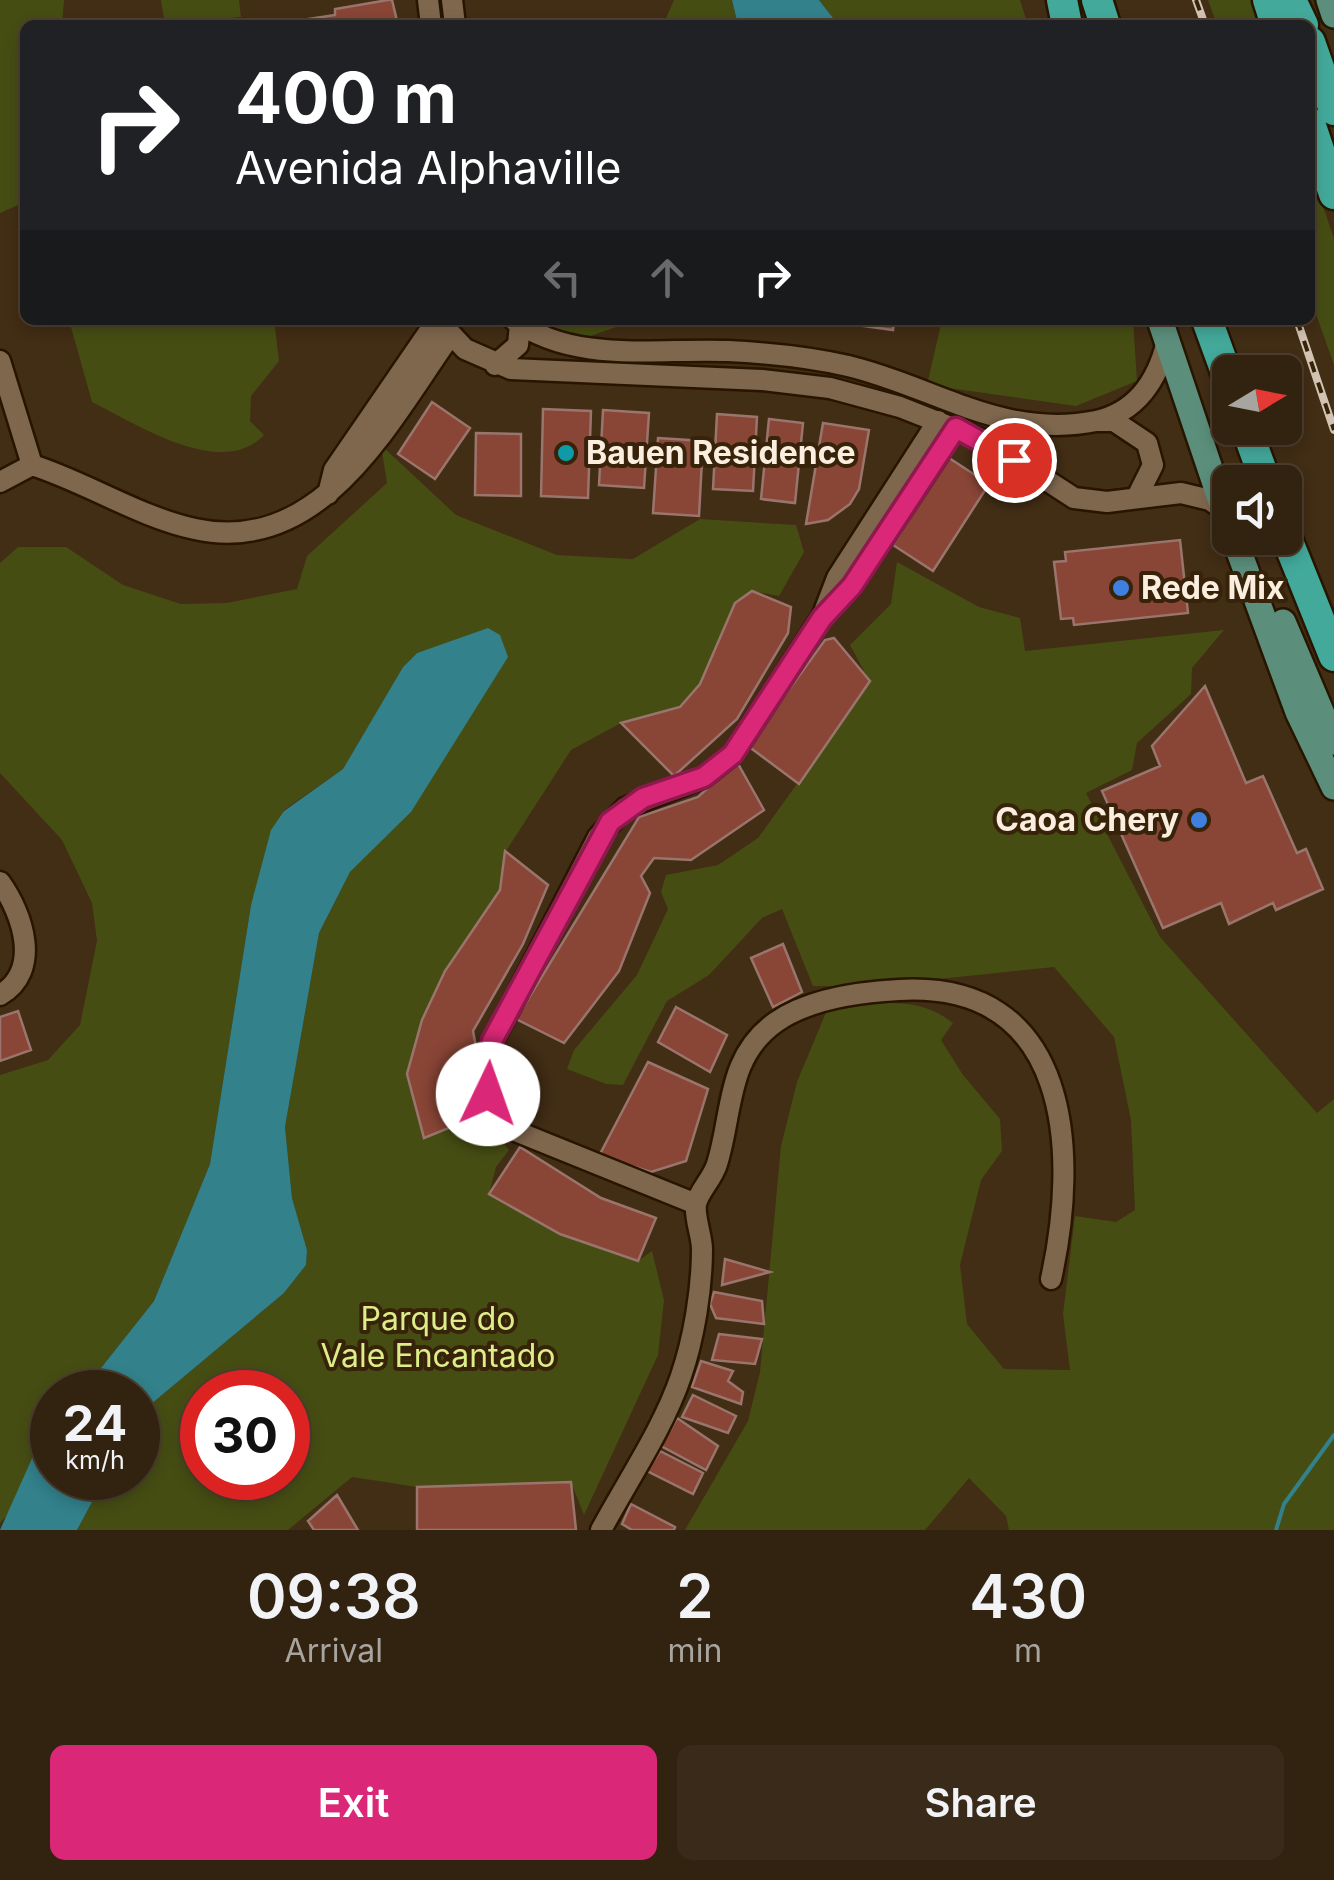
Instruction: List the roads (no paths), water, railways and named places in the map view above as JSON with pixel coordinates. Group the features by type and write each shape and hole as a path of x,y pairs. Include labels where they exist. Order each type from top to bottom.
{"highway":[{"path":"1315,56 1334,110"},
{"path":"1315,139 1334,194"},
{"path":"1209,325 1220,355"},
{"path":"1293,555 1334,656"}],"main road":[{"path":"1329,0 1334,15"},
{"path":"1166,327 1224,465"},
{"path":"1166,327 1212,472"},
{"path":"1240,555 1298,712 1334,787"},
{"path":"1258,555 1318,712 1334,742"}],"street":[{"path":"0,482 32,465 183,525 215,532 281,521 328,494 442,325 496,364 556,374 794,382 860,395 947,425 1000,449 1074,498 1107,502 1191,495 1212,509"},
{"path":"496,364 518,345 517,325"},
{"path":"523,325 560,344 582,348 728,351 834,363 1015,423 1114,421 1147,444 1150,476 1137,498"},
{"path":"1096,420 1144,393 1161,365 1166,327"},
{"path":"0,361 32,465"},
{"path":"696,1204 513,1130 502,1120 488,1094 488,1060 497,1032 598,837 625,808 704,777 733,754 822,618 837,578 869,544 947,425"},
{"path":"0,882 19,918 25,962 22,976 0,995"},
{"path":"601,1529 682,1374 701,1268 696,1204 716,1167 737,1071 746,1052 776,1022 816,1004 914,989 970,997 996,1010 1035,1050 1060,1108 1066,1171 1051,1279"}],"water":[{"path":"732,0 819,0 833,18 842,20 737,20"},
{"path":"488,628 500,635 508,657 411,812 350,872 319,933 285,1127 292,1198 307,1250 306,1265 284,1293 192,1370 180,1370 180,1380 160,1397 160,1370 99,1370 154,1301 210,1164 251,905 271,830 284,811 343,769 403,667 417,653"},
{"path":"30,1463 30,1500 93,1500 77,1530 0,1530"}],"waterway":[{"path":"1276,1530 1284,1504 1334,1435"}],"railway":[{"path":"1196,0 1203,20"},
{"path":"1299,325 1334,430"}],"place":[{"name":"Bauen Residence","path":"566,453"},
{"name":"Rede Mix","path":"1121,588"},
{"name":"Caoa Chery","path":"1199,820"}],"park label":[{"name":"Parque do Vale Encantado","path":"438,1338"}]}
